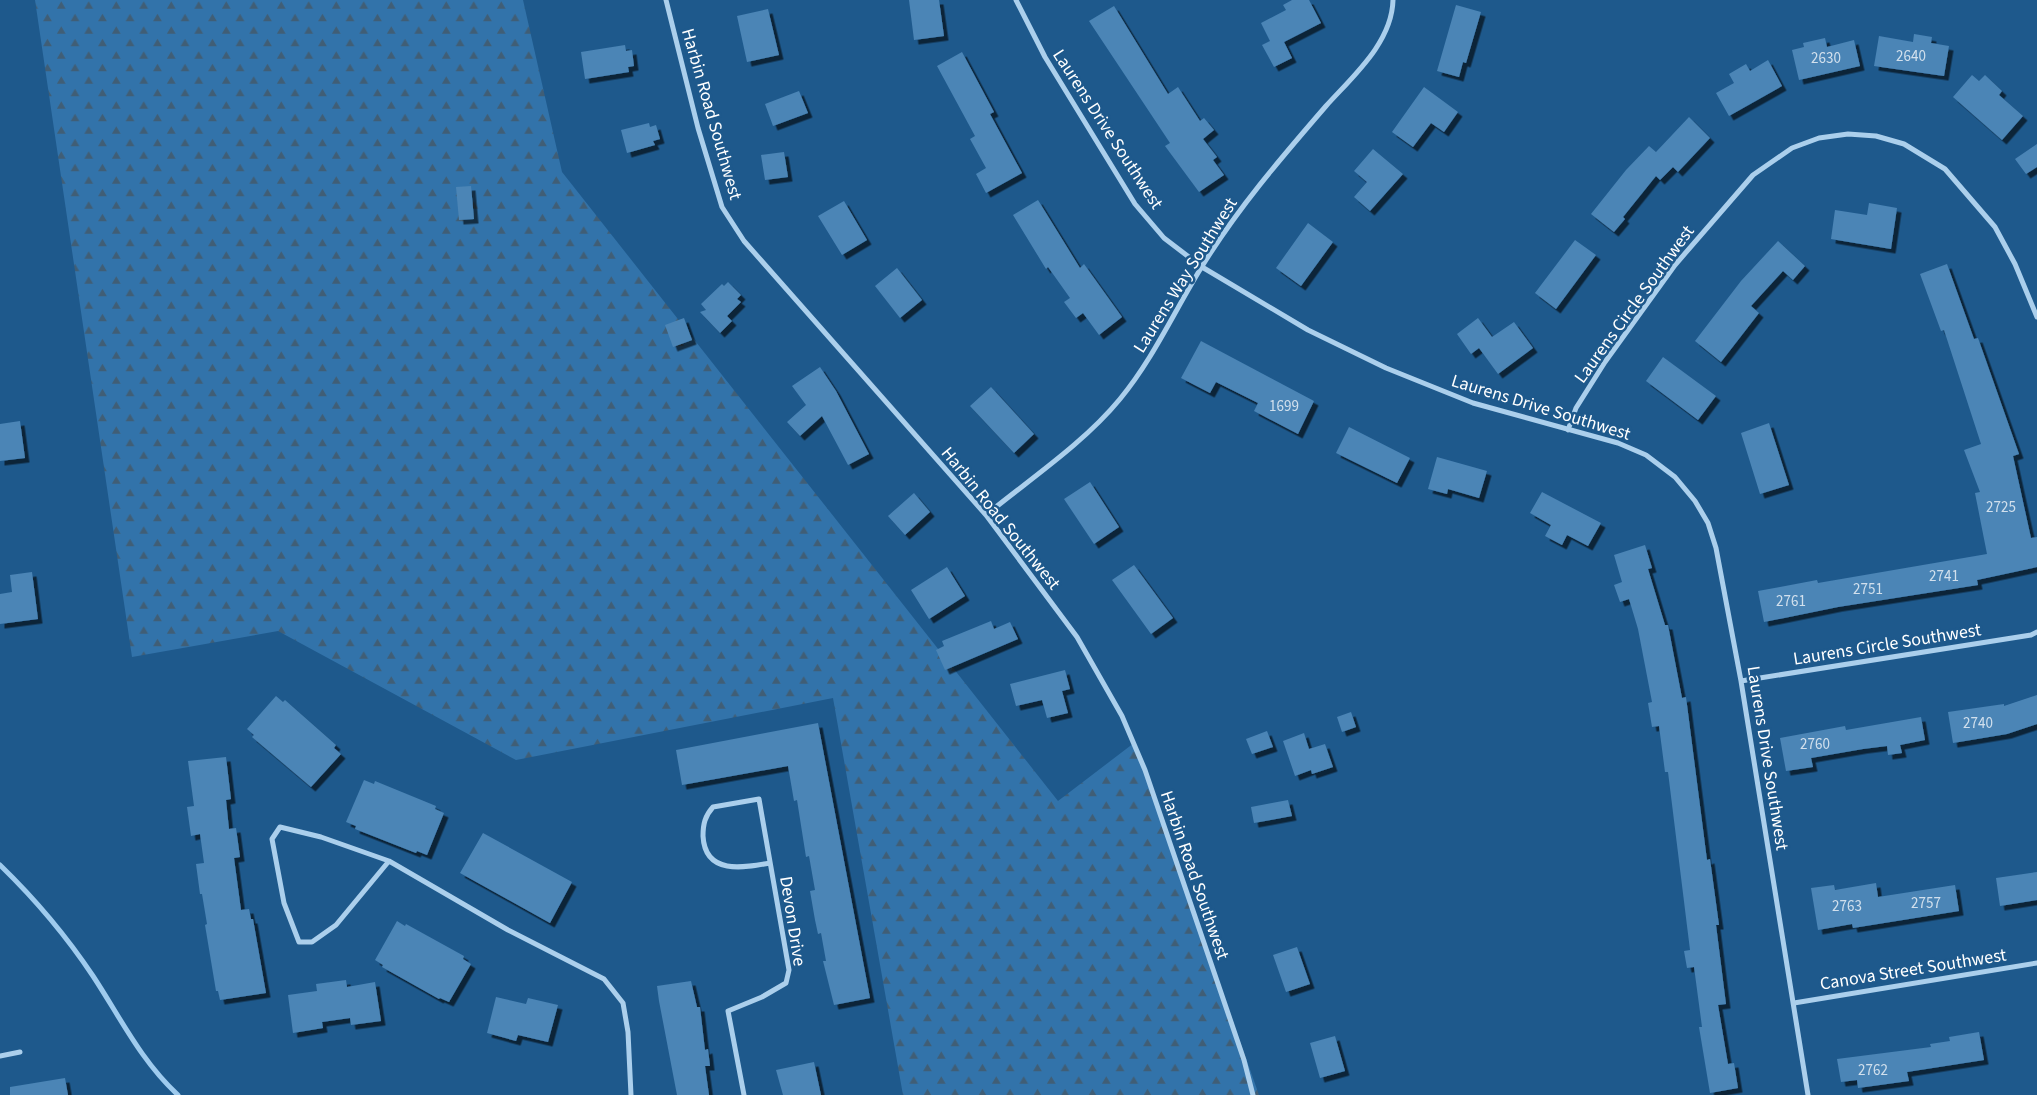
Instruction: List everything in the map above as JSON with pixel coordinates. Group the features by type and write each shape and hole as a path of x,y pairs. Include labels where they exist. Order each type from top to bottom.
{"street":[{"name":"Harbin Road Southwest","path":"666,0 698,128 722,207 744,241 986,515 1077,637 1122,716 1144,770 1244,1060 1253,1095"},
{"name":"Laurens Drive Southwest","path":"1016,0 1045,57 1135,204 1164,238 1202,267 1308,330 1386,368 1473,403 1618,443 1646,455 1675,477 1695,501 1708,523 1716,548 1741,681 1808,1095"},
{"name":"Laurens Way Southwest","path":"986,515 1084,434 1119,400 1153,355 1202,267 1264,177 1373,53 1387,28 1393,0"},
{"name":"Laurens Circle Southwest","path":"1568,430 1576,408 1605,362 1675,265 1753,176 1792,148 1819,138 1848,134 1876,136 1904,144 1945,170 1995,227 2015,264 2037,316"},
{"name":"Laurens Circle Southwest","path":"1741,681 2031,635 2037,632"},
{"name":"Devon Drive","path":"744,1095 728,1011 762,997 786,983 789,970 759,799 713,807 703,825 704,844 715,863 730,868 770,863"},
{"path":"389,861 336,925 312,942 299,942 284,903 272,839 280,827 321,837 389,861 508,930 604,979 623,1003 628,1032 631,1095"},
{"name":"Canova Street Southwest","path":"1794,1003 2037,963"},
{"path":"0,1056 20,1052"}],"green space":[{"path":"35,0 523,0 562,172 1058,801 1134,743 1259,1095 903,1095 833,698 516,760 278,631 132,657"}],"building":[{"path":"909,0 939,0 944,36 914,40"},
{"path":"1292,0 1309,0 1321,23 1284,42 1292,58 1274,67 1262,45 1270,41 1261,23 1286,10 1283,5"},
{"path":"1456,5 1481,12 1466,63 1463,62 1459,77 1437,71"},
{"path":"1114,6 1168,94 1178,87 1200,121 1204,118 1214,130 1203,139 1217,157 1213,160 1224,175 1199,192 1165,146 1170,143 1089,21"},
{"path":"768,9 779,55 747,62 737,16"},
{"path":"1914,34 1932,37 1931,43 1949,46 1944,76 1874,66 1879,36 1913,42"},
{"path":"1825,38 1827,47 1854,40 1860,66 1799,80 1792,50 1804,47 1803,43"},
{"path":"625,45 626,51 632,50 634,66 628,67 629,72 585,79 581,52"},
{"path":"962,52 994,112 990,114 1022,173 986,193 976,174 986,168 970,139 975,136 937,66"},
{"path":"1768,60 1782,86 1729,116 1716,93 1734,83 1729,74 1746,64 1750,71"},
{"path":"1972,75 1979,81 1985,75 2002,91 1999,95 2023,116 2002,140 1953,97"},
{"path":"1424,87 1458,112 1444,132 1431,123 1413,147 1392,132"},
{"path":"799,91 808,113 773,126 765,104"},
{"path":"1689,117 1710,138 1678,172 1673,167 1660,180 1656,176 1623,217 1625,219 1614,232 1591,214 1626,170 1649,146 1656,152"},
{"path":"649,123 650,127 656,125 660,139 653,141 655,145 627,153 621,130"},
{"path":"2037,144 2037,167 2026,174 2015,159"},
{"path":"1373,149 1403,174 1370,211 1354,197 1367,182 1354,171"},
{"path":"784,152 788,177 765,180 761,155"},
{"path":"471,186 474,219 459,220 456,187"},
{"path":"1038,200 1080,268 1084,264 1122,317 1099,335 1083,313 1076,318 1064,302 1070,298 1048,267 1046,269 1013,215"},
{"path":"844,201 867,240 842,255 818,216"},
{"path":"1869,203 1897,208 1891,249 1831,239 1835,210 1867,215"},
{"path":"1308,223 1333,242 1301,286 1276,268"},
{"path":"1575,240 1596,255 1556,309 1535,293"},
{"path":"1778,241 1805,266 1793,280 1783,271 1751,306 1759,313 1721,362 1695,341 1741,281"},
{"path":"1947,264 1974,339 1978,338 2019,454 2013,456 2031,538 2037,537 2037,567 1977,580 1978,585 1838,607 1764,622 1758,591 1817,580 1818,583 1987,554 1975,493 1980,492 1964,450 1981,444 1944,330 1941,331 1920,274"},
{"path":"897,268 922,300 900,318 875,286"},
{"path":"728,282 741,295 737,299 741,302 727,316 732,321 720,333 700,312 706,310 701,304 722,284 724,286"},
{"path":"684,318 692,340 673,347 665,325"},
{"path":"1478,318 1492,337 1514,322 1533,348 1498,374 1479,348 1471,354 1457,334"},
{"path":"1201,341 1314,401 1298,434 1254,411 1258,403 1216,382 1210,393 1181,378"},
{"path":"1663,357 1716,396 1698,420 1646,381"},
{"path":"820,367 836,391 869,454 848,465 822,416 800,436 787,422 806,405 792,386"},
{"path":"991,387 1034,434 1014,453 970,406"},
{"path":"20,421 25,458 0,461 0,424"},
{"path":"1769,423 1789,485 1760,494 1741,433"},
{"path":"1349,427 1410,458 1397,483 1336,453"},
{"path":"1437,457 1487,471 1479,498 1448,489 1447,494 1428,489"},
{"path":"1090,482 1119,527 1094,544 1064,499"},
{"path":"1542,492 1601,523 1588,546 1567,535 1562,545 1545,536 1551,525 1530,513"},
{"path":"914,493 930,512 905,535 888,516"},
{"path":"1645,545 1652,568 1648,569 1665,625 1668,625 1682,698 1686,697 1707,860 1710,859 1719,925 1716,925 1726,1004 1718,1005 1728,1064 1734,1063 1738,1088 1710,1093 1699,1027 1702,1027 1694,967 1687,968 1684,951 1690,950 1668,772 1665,772 1659,726 1652,727 1648,703 1652,702 1638,629 1629,599 1620,602 1614,585 1622,582 1614,555"},
{"path":"1134,565 1173,618 1151,634 1112,580"},
{"path":"947,567 965,596 929,619 911,590"},
{"path":"32,572 38,619 0,624 0,594 12,592 10,575"},
{"path":"991,621 994,629 1010,622 1018,639 945,670 936,650 944,646 942,641"},
{"path":"1065,670 1070,689 1062,691 1068,713 1047,718 1042,700 1016,706 1010,684"},
{"path":"2037,695 2037,724 2007,734 1953,743 1948,712 2004,704 2004,706"},
{"path":"276,696 283,702 285,700 336,745 334,748 341,754 311,787 252,737 254,735 247,729"},
{"path":"1351,712 1356,727 1342,732 1337,717"},
{"path":"1921,717 1925,740 1900,745 1902,753 1888,755 1887,746 1863,749 1811,758 1813,767 1786,771 1780,738 1845,726 1846,730"},
{"path":"818,723 870,998 834,1005 823,961 826,961 821,933 818,934 810,891 815,890 809,856 806,857 797,800 794,801 788,766 682,785 676,750"},
{"path":"1267,731 1273,747 1252,754 1246,739"},
{"path":"1304,733 1309,749 1325,744 1333,767 1312,774 1311,770 1295,776 1283,741"},
{"path":"226,757 231,799 226,800 229,829 236,828 240,857 234,858 241,910 249,909 251,919 253,919 266,993 220,1000 218,991 216,991 205,925 207,924 196,864 204,863 200,834 191,836 187,807 194,806 188,761"},
{"path":"364,780 374,784 375,781 436,806 435,809 444,813 427,855 417,851 416,853 355,829 356,826 346,822"},
{"path":"1288,800 1292,816 1254,823 1251,807"},
{"path":"483,833 572,882 550,923 460,873"},
{"path":"2037,872 2037,900 2000,906 1996,878"},
{"path":"1876,883 1878,897 1955,885 1959,911 1853,928 1852,924 1818,930 1811,888 1834,885 1835,890"},
{"path":"397,921 405,926 406,924 464,956 463,959 471,964 449,1002 439,999 382,967 383,965 375,960"},
{"path":"1297,947 1310,984 1286,992 1273,955"},
{"path":"346,980 347,987 375,982 381,1021 351,1025 350,1018 322,1022 323,1028 293,1033 288,995 317,991 316,984"},
{"path":"691,981 697,1007 700,1007 705,1050 708,1049 710,1066 705,1066 709,1095 677,1095 659,1001 657,986"},
{"path":"496,997 526,1004 528,998 558,1005 548,1042 518,1035 516,1041 487,1033"},
{"path":"1979,1032 1984,1060 1907,1072 1909,1081 1858,1088 1857,1080 1841,1082 1837,1059 1931,1047 1930,1044 1950,1041 1949,1037"},
{"path":"1335,1036 1345,1071 1320,1078 1310,1043"},
{"path":"814,1062 821,1095 783,1095 776,1070"},
{"path":"65,1078 68,1095 10,1095 10,1087"}],"waterway":[{"path":"0,865 38,904 61,932 93,976 142,1053 178,1095"}]}
